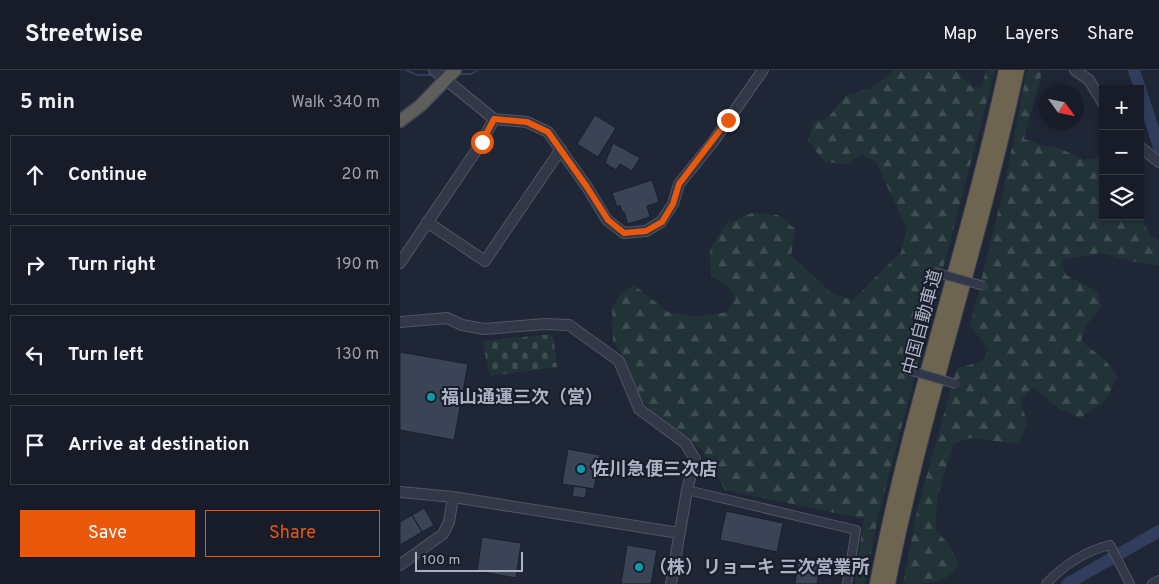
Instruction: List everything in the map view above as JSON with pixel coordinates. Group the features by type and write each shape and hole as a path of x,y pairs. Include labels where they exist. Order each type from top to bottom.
{"highway":[{"path":"400,121 420,106 447,81 455,70"},
{"name":"中国自動車道","path":"877,584 900,478 980,181 1006,70"},
{"name":"中国自動車道","path":"888,584 913,470 990,184 1017,70"}],"street":[{"path":"434,70 494,119 527,122 548,132 608,220 624,233 646,231 662,222 673,204 679,184 713,142 763,70"},
{"path":"1075,70 1089,80 1099,96"},
{"path":"400,263 482,142 494,119"},
{"path":"427,222 485,261 561,149"},
{"path":"1144,151 1150,158 1159,162"},
{"path":"934,272 984,286"},
{"path":"400,322 447,318 462,325 484,329 545,324 569,325 619,361 639,409 685,443 695,459 687,490 671,584"},
{"path":"905,369 956,384"},
{"path":"687,490 856,530 847,584"},
{"path":"400,492 453,497 679,533"},
{"path":"400,565 443,534 449,522 453,497"},
{"path":"1046,584 1073,562 1098,548 1110,545 1130,584"},
{"path":"1153,584 1159,581"}],"green space":[{"path":"894,70 955,70 972,87 982,88 986,70 995,70 878,517 865,584 854,584 864,519 725,490 701,448 655,415 640,398 626,360 613,342 612,307 622,292 634,285 668,312 697,317 727,312 736,299 728,287 711,276 710,248 725,225 752,213 778,215 795,229 791,256 833,294 853,300 901,252 907,229 876,162 861,154 846,165 823,161 808,140 814,122 828,118 846,95 872,88"},
{"path":"1027,70 1041,70 1039,87 1024,139 1041,145 1059,148 1084,160 1099,157 1099,220 1143,220 1150,236 1159,241 1159,265 1135,262 1101,253 1062,260 1066,275 1097,291 1101,307 1086,326 1081,341 1105,360 1118,377 1104,402 1080,418 1058,408 1033,387 1021,400 1027,424 1019,444 970,438 953,444 937,498 936,530 949,545 958,563 955,570 943,579 920,584 903,584 918,506 957,368 981,362 989,349 970,326 1005,183"},
{"path":"553,334 557,367 490,376 482,341"}],"building":[{"path":"595,115 616,128 598,157 577,144"},
{"path":"613,143 640,158 632,171 620,164 616,170 605,163"},
{"path":"652,180 659,202 647,206 650,217 628,224 620,205 617,207 612,193"},
{"name":"福山通運三次（営）","path":"400,352 468,364 454,440 400,430"},
{"name":"佐川急便三次店","path":"568,449 600,455 594,489 562,484"},
{"path":"574,486 587,488 585,498 572,496"},
{"path":"424,508 434,525 422,532 412,515"},
{"path":"726,511 783,523 777,552 720,540"},
{"path":"412,515 422,532 400,545 400,522"},
{"path":"482,537 521,543 516,578 477,571"},
{"name":"（株）リョーキ 三次営業所","path":"627,545 657,550 651,584 621,584"},
{"path":"799,556 821,560 817,584 795,584"}],"waterway":[{"path":"406,70 417,75 432,75"},
{"path":"457,74 471,74 478,70"},
{"path":"1134,70 1159,147"},
{"path":"1067,584 1159,531"}],"place":[{"name":"福山通運三次（営）","path":"431,397"},
{"name":"佐川急便三次店","path":"581,469"},
{"name":"（株）リョーキ 三次営業所","path":"639,567"}],"route":[{"path":"482,142 494,119 527,122 548,132 608,220 624,233 646,231 662,222 673,204 679,184 728,120"}]}
